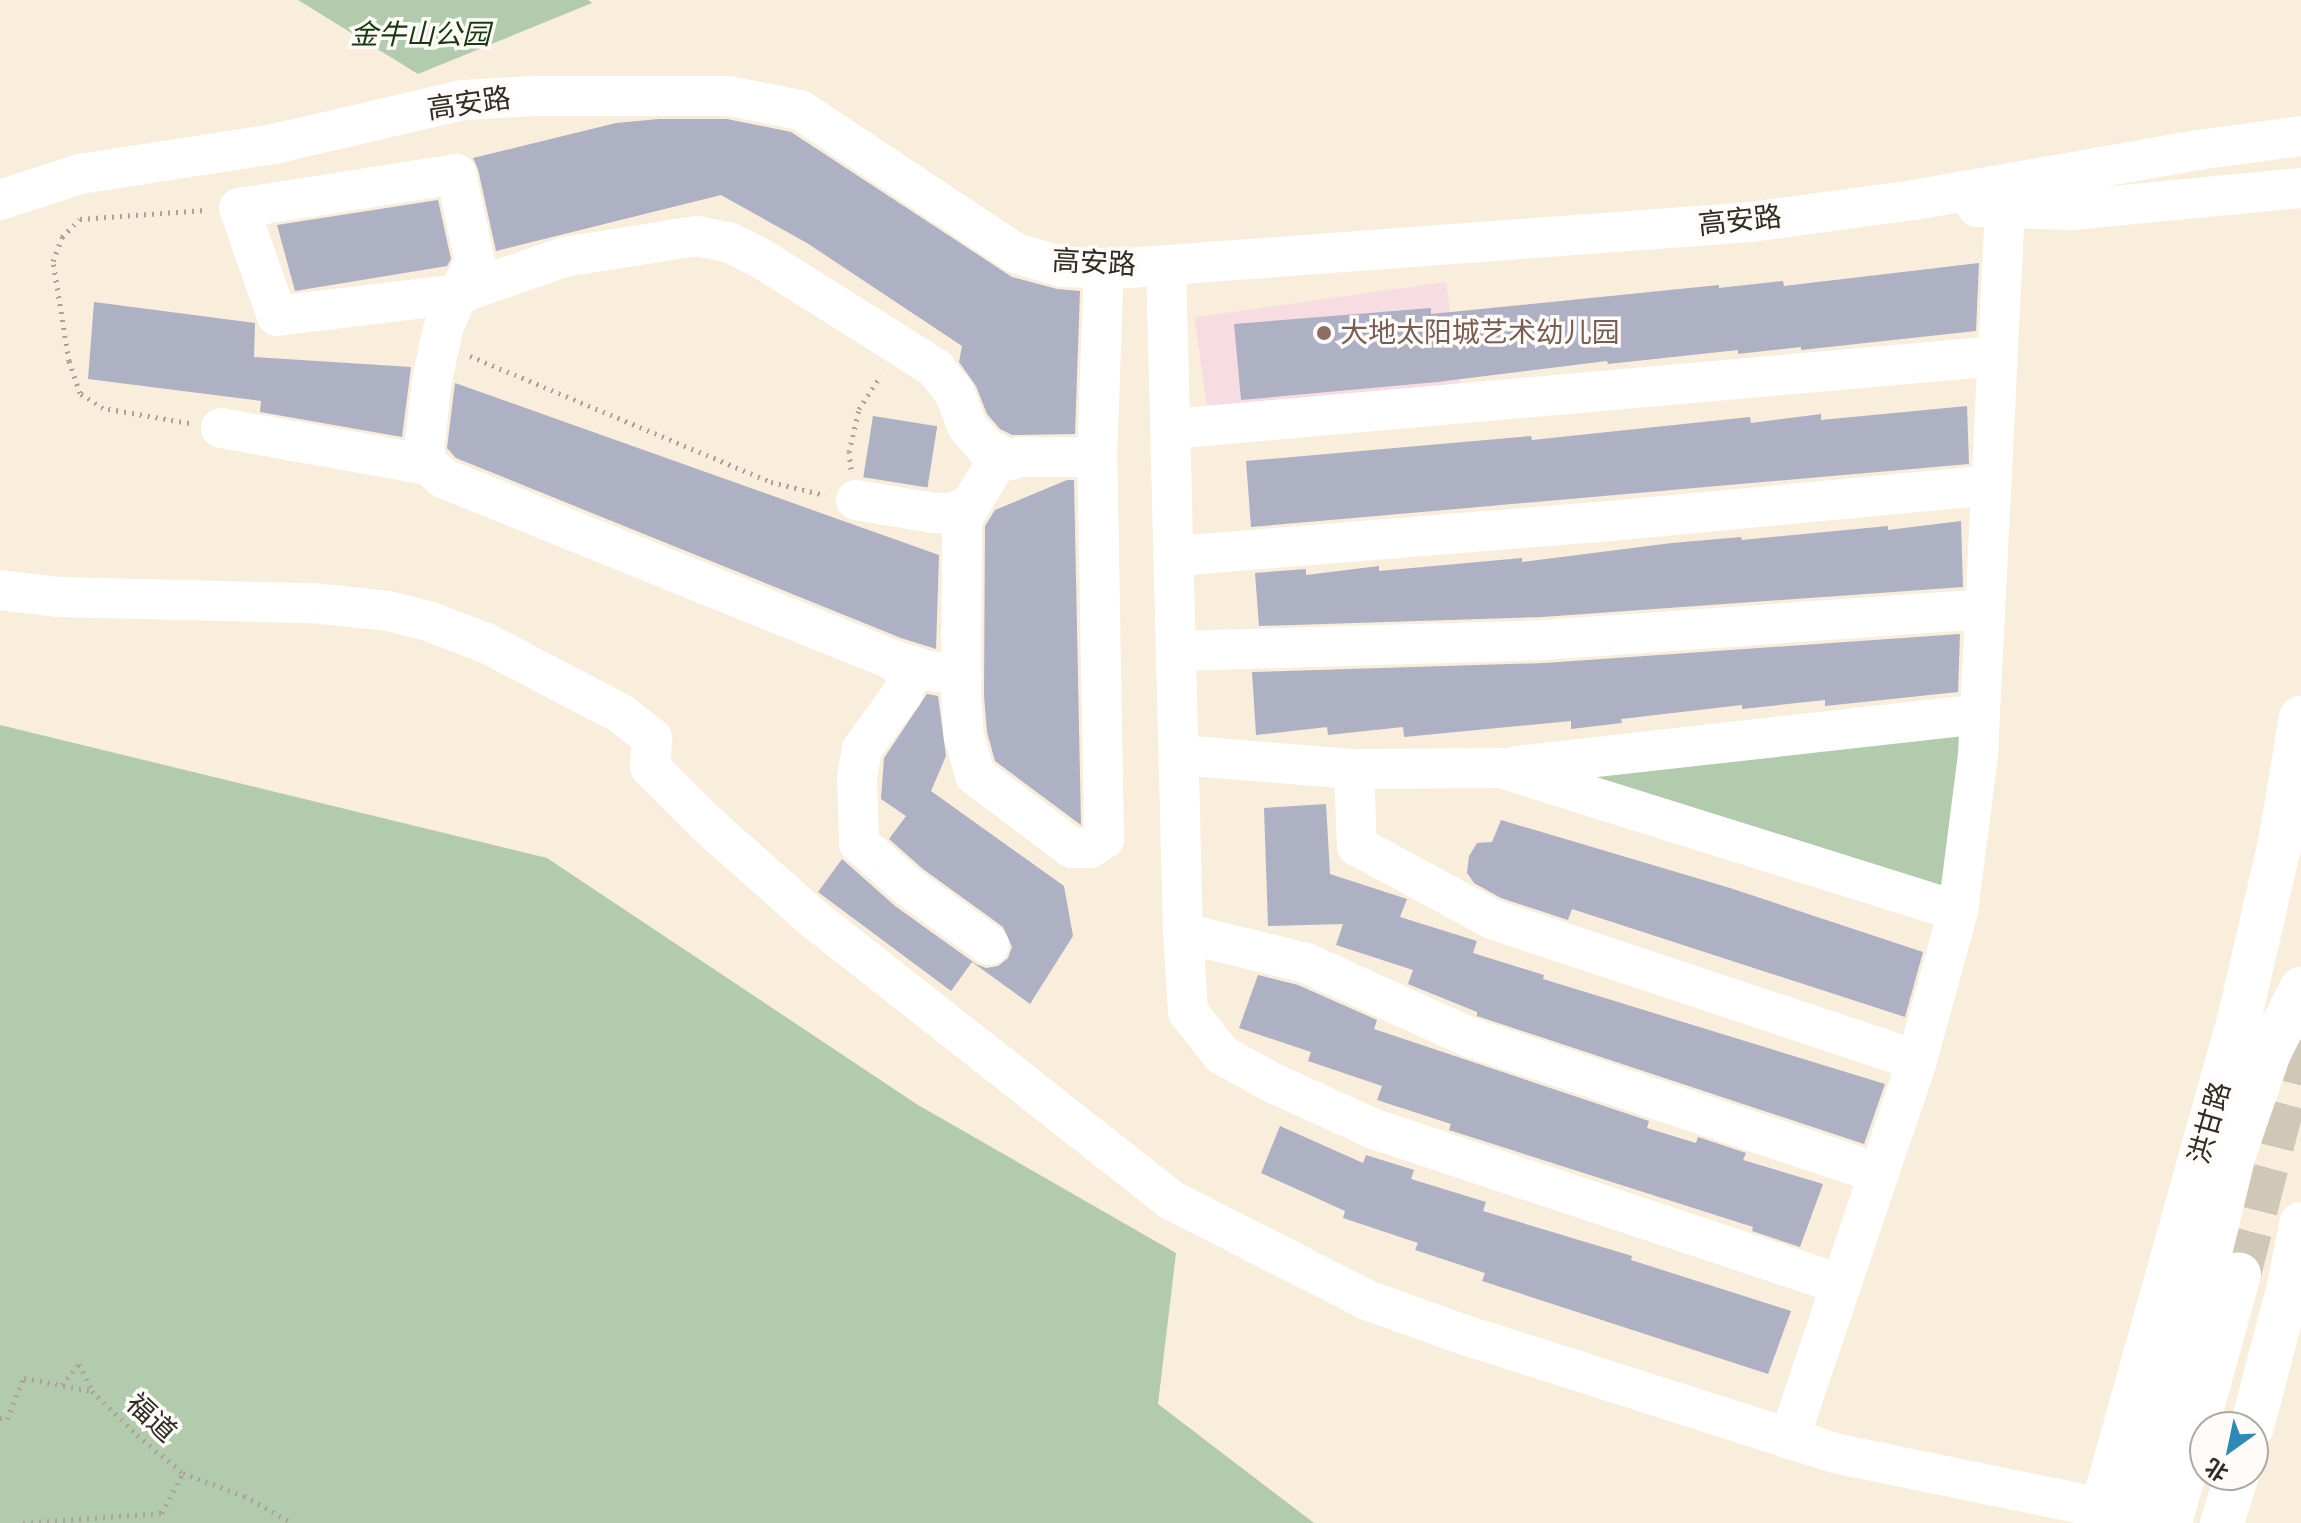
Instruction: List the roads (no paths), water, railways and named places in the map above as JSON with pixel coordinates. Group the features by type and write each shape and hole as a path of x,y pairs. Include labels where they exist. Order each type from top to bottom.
{"main road":[{"name":"洪甘路","path":"2110,1518 2240,1016 2280,843 2301,718"},
{"path":"2110,1518 2209,1257 2234,1154 2269,1053 2301,989"},
{"path":"2240,1016 2265,1004 2294,1005 2301,1010"},
{"path":"2257,1411 2295,1291 2301,1224"},
{"path":"2170,1523 2239,1274"},
{"path":"2222,1523 2232,1491"}],"street":[{"name":"高安路","path":"0,200 80,174 274,144 463,100 533,96 729,96 800,110 1015,253 1063,267 1104,268 1751,222 1914,200 2198,150 2301,136"},
{"path":"962,674 913,666 482,495 443,478 429,465 424,451 439,345 458,294 475,262 456,174 239,208 277,316 458,294 564,257 696,236 728,242 759,257 935,368 955,394 967,426 986,448 1010,460"},
{"name":"高安路","path":"1914,200 2072,210 2301,188"},
{"path":"1789,1439 1917,1060 1958,911 1980,714 2005,208"},
{"path":"1166,265 1183,933 1188,1012 1222,1055 1273,1083 1374,1129 1839,1284"},
{"path":"1097,457 1010,460 995,464 962,520 964,736 975,775 1072,848 1090,848 1104,839 1097,457 1104,268"},
{"path":"1171,429 1997,356"},
{"path":"221,428 429,465"},
{"path":"1175,556 1611,521 1991,485"},
{"path":"856,500 934,513 953,513 970,505"},
{"path":"0,590 58,597 327,605 388,611 428,621 486,643 620,713 652,738 650,767 814,919 1171,1200 1367,1300 1834,1453 2110,1518"},
{"path":"1177,651 1543,640 1985,609"},
{"path":"913,666 902,694 862,749 857,792 859,843 909,887 989,945"},
{"path":"1179,755 1354,769 1501,768 1980,714"},
{"path":"1501,768 1958,911"},
{"path":"1354,769 1357,846 1492,919 1917,1060"},
{"path":"1183,933 1306,963 1469,1037 1879,1173"}],"tunnel":[{"path":"2239,1274 2301,1032"}],"place":[{"name":"大地太阳城艺术幼儿园","path":"1324,333"}],"park label":[{"name":"金牛山公园","path":"420,35"}]}
